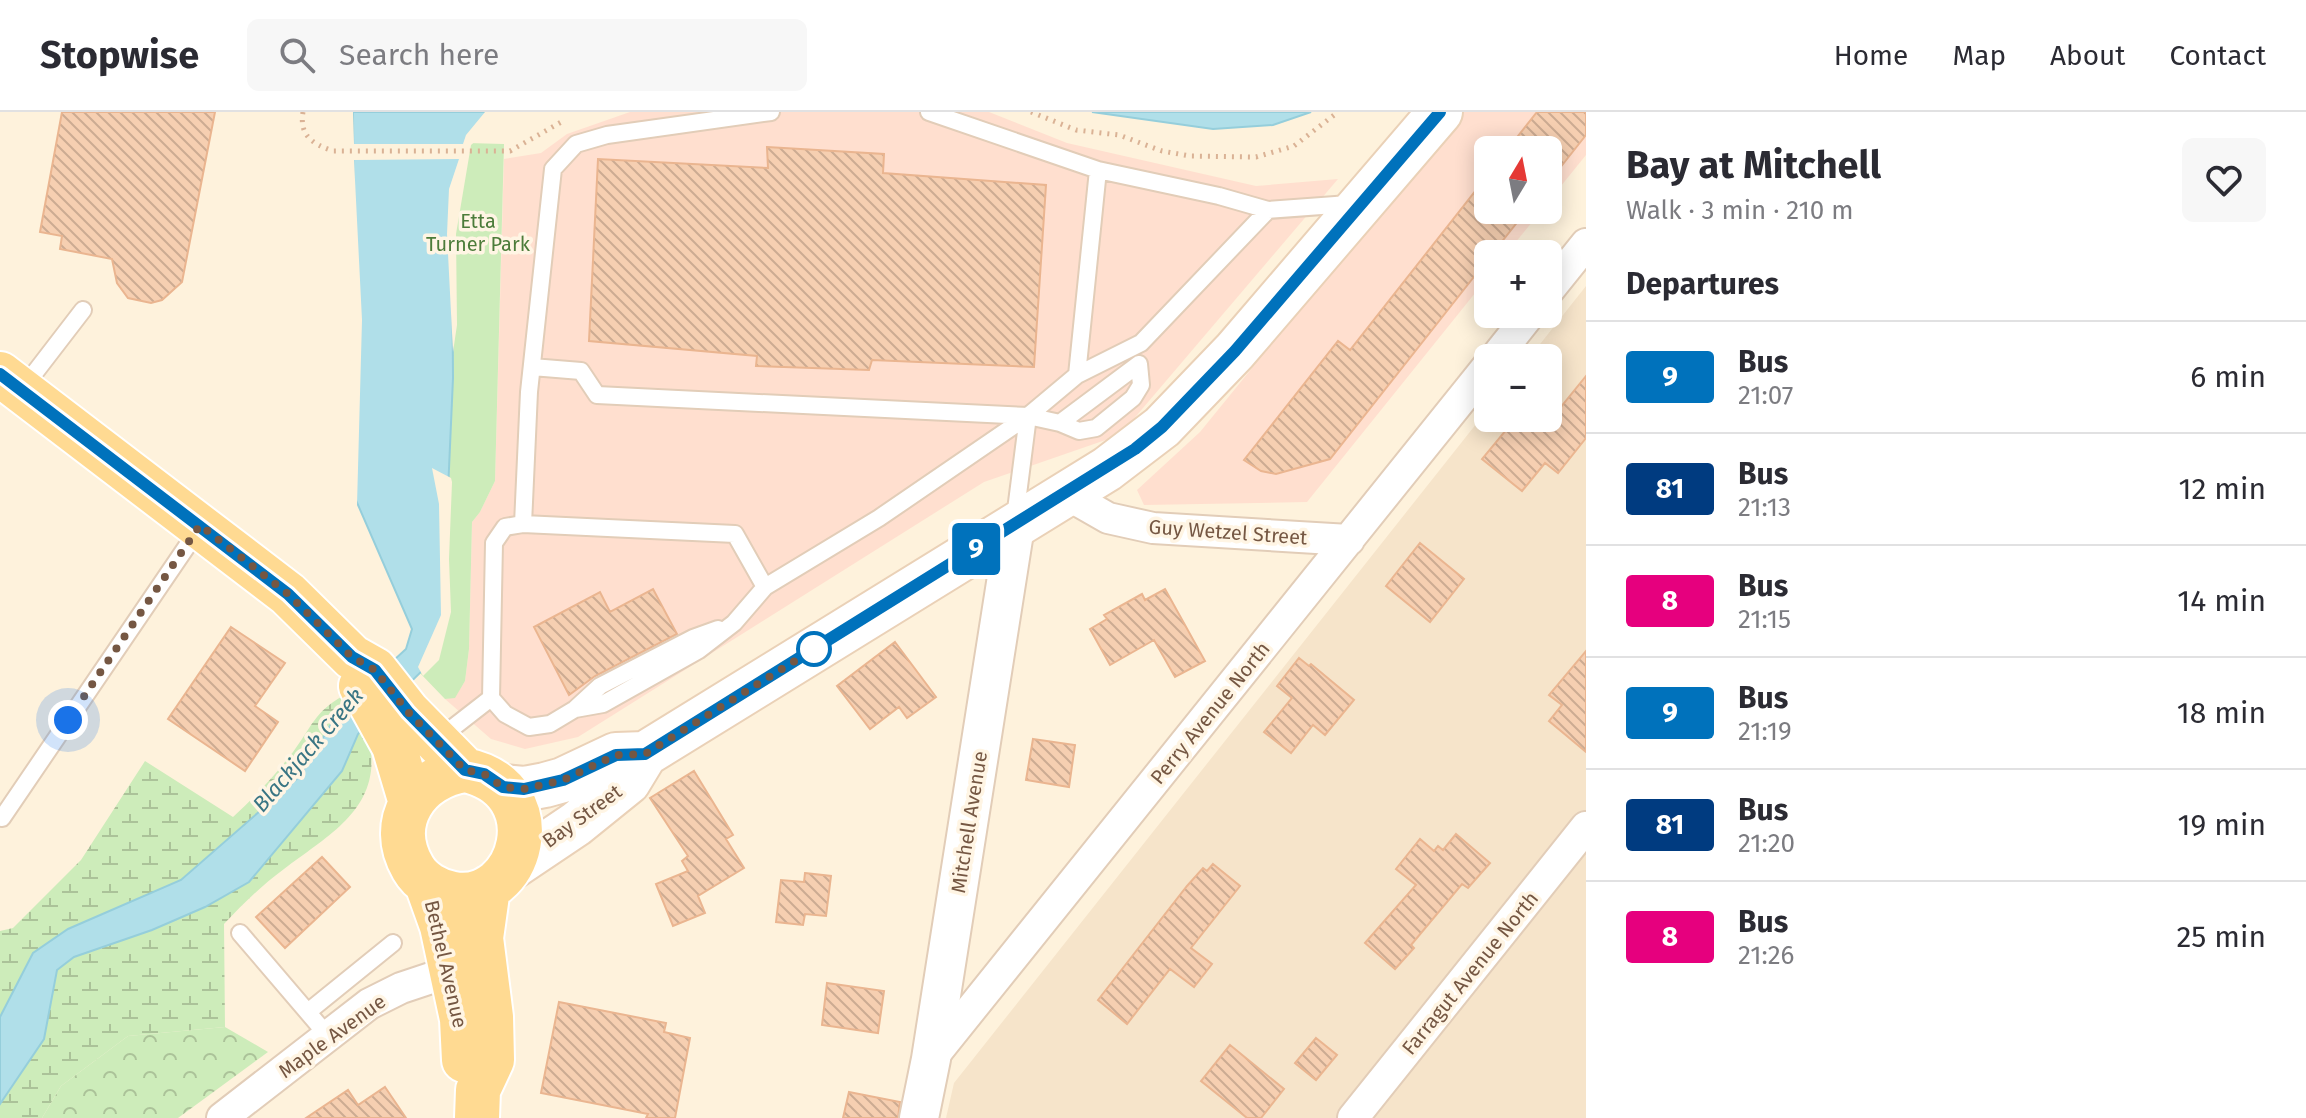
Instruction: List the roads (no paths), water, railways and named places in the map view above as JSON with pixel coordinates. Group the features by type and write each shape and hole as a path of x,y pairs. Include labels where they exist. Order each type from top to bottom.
{"main road":[{"name":"Bay Street","path":"498,878 576,824 628,782 645,754 1107,469 1162,427 1235,351 1440,112"},
{"path":"11,383 288,594 440,748 446,773 420,790 411,803"},
{"name":"Bay Street","path":"440,748 524,789 563,780 616,755 645,754"},
{"path":"411,803 401,765 440,748"},
{"name":"Bethel Avenue","path":"440,748 515,807 520,830 515,859 498,878 481,938 491,1017 492,1060 477,1104"},
{"name":"Bethel Avenue","path":"411,803 404,826 405,847 414,869 427,884 442,926 462,1019 463,1059 477,1104"},
{"path":"427,884 459,895 498,878"}],"street":[{"path":"1562,274 1586,244"},
{"path":"1506,344 1519,328"},
{"name":"Perry Avenue North","path":"931,1059 1474,384"},
{"name":"Guy Wetzel Street","path":"1066,494 1108,518 1153,528 1349,540"},
{"name":"Mitchell Avenue","path":"919,1118 931,1059 1015,526"},
{"name":"Farragut Avenue North","path":"1353,1118 1586,827"},
{"name":"Maple Avenue","path":"222,1118 369,1004 390,993 452,971"}],"lane":[{"path":"523,524 532,367 553,169 576,144 607,135 771,112"},
{"path":"929,112 1098,170 1219,196 1268,210 1363,203"},
{"path":"1077,375 1098,170"},
{"path":"765,587 735,534 523,524 505,527 494,543 491,698 505,714 529,727 550,724 575,709 600,686 693,638 734,623 765,587 879,518 1028,416 1077,375 1141,343 1268,210"},
{"path":"11,383 83,310"},
{"path":"532,367 581,371 597,395 1028,416 1079,431 1096,428 1133,398 1141,385 1139,364 1060,423"},
{"path":"1015,526 1028,416"},
{"path":"2,818 200,525"},
{"path":"440,748 491,698"},
{"path":"240,933 328,1036"},
{"path":"309,1011 393,943"}],"water":[{"path":"353,112 506,112 467,143 452,234 453,378 445,559 447,612 435,658 358,734 342,771 249,882 205,907 152,930 74,957 57,970 44,1039 0,1104 0,1017 33,953 68,929 181,880 300,776 339,711 406,649 412,629 355,498"},
{"path":"1092,112 1311,112 1273,125 1213,129"}],"park label":[{"name":"Etta Turner Park","path":"478,232"}],"water label":[{"name":"Blackjack Creek","path":"308,750"}]}
